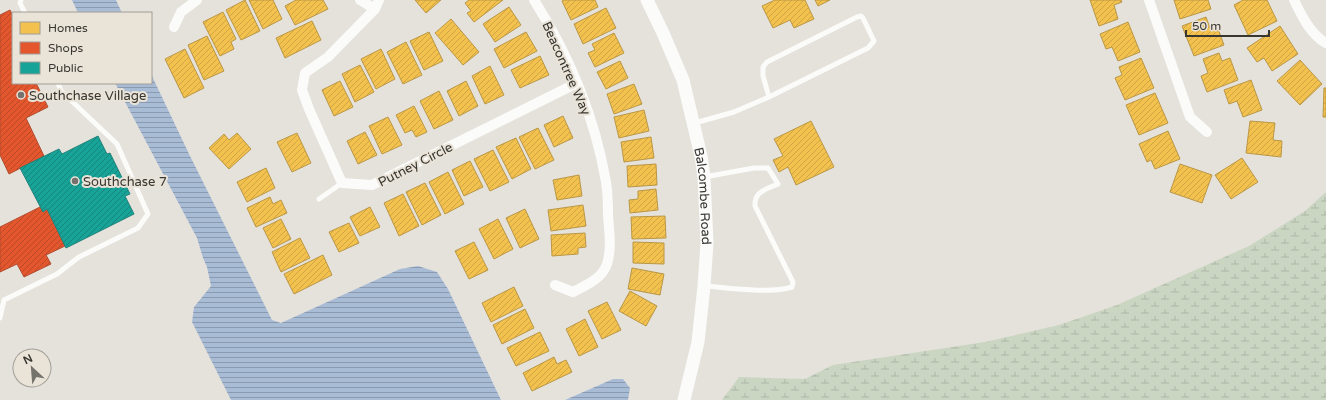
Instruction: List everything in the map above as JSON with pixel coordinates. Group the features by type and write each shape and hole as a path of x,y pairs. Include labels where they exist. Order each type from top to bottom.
{"street":[{"path":"174,27 182,12 197,0"},
{"path":"342,183 302,90 305,73 328,57 377,5 360,0"},
{"name":"Beacontree Way","path":"534,0 550,26 577,83 593,126 606,183 610,242 607,264 597,279 573,292 556,285"},
{"name":"Balcombe Road","path":"647,0 683,80 694,123 704,177 707,244 704,286 698,342 684,400"},
{"path":"1149,0 1190,117 1207,132"},
{"path":"1294,0 1301,14 1318,39 1326,43"},
{"name":"Putney Circle","path":"342,183 372,185 577,83"}],"lane":[{"path":"21,0 20,3 24,12"},
{"path":"694,123 734,112 769,97 868,48 874,41 863,18 861,16 857,17 767,62 762,67 762,72 769,97"},
{"path":"0,318 4,300 57,274 78,257 138,228 148,214 116,144 61,91 58,84"},
{"path":"704,177 754,168 768,168 778,184 759,193 754,199 754,206 793,282 792,287 783,290 704,286"},
{"path":"319,199 342,183"}],"green space":[{"path":"1326,192 1326,400 722,400 739,377 805,379 833,365 985,342 1059,325 1117,305 1249,246 1305,211"}],"water":[{"path":"72,0 116,0 122,12 78,12"},
{"path":"152,76 272,320 281,323 400,269 418,266 437,272 448,289 501,400 231,400 192,322 194,307 211,286 207,267 197,238 116,84 152,84"},
{"path":"613,379 623,379 630,388 628,400 565,400"}],"building: Homes":[{"path":"245,0 260,31 241,40 226,10"},
{"path":"249,0 273,0 282,19 263,29"},
{"path":"296,0 323,0 328,9 295,25 285,6"},
{"path":"415,0 441,0 426,13"},
{"path":"469,0 503,0 474,22 467,13 471,11 465,3"},
{"path":"595,0 598,7 571,20 562,1"},
{"path":"775,0 805,0 814,19 794,28 790,20 773,28 762,6"},
{"path":"815,0 830,0 818,6"},
{"path":"1090,0 1121,0 1122,2 1114,5 1118,19 1099,26"},
{"path":"1174,0 1208,0 1211,9 1180,19"},
{"path":"1243,0 1267,0 1277,21 1248,35 1234,5"},
{"path":"509,7 521,25 495,42 483,24"},
{"path":"606,8 616,28 583,44 574,24"},
{"path":"223,12 236,39 231,42 234,49 220,56 203,22"},
{"path":"1206,17 1210,28 1217,26 1224,45 1194,56 1182,26"},
{"path":"451,19 479,52 463,65 435,33"},
{"path":"312,21 321,40 285,58 276,38"},
{"path":"1128,22 1140,52 1118,61 1112,47 1106,49 1100,34"},
{"path":"1280,26 1298,54 1272,71 1264,58 1257,62 1247,48"},
{"path":"429,32 443,61 424,70 410,41"},
{"path":"526,32 537,51 504,68 494,49"},
{"path":"614,33 624,53 595,67 588,53 595,50 592,44"},
{"path":"207,36 224,71 204,80 188,45"},
{"path":"406,42 422,75 403,84 387,52"},
{"path":"185,49 204,88 184,98 165,59"},
{"path":"381,49 395,79 376,89 361,59"},
{"path":"1219,53 1222,61 1230,58 1238,80 1207,92 1201,76 1208,73 1203,59"},
{"path":"540,56 549,75 520,88 511,70"},
{"path":"1141,58 1154,88 1125,100 1115,78 1122,75 1119,67"},
{"path":"1300,60 1322,84 1300,105 1277,81"},
{"path":"620,61 628,78 606,89 597,72"},
{"path":"360,65 374,92 355,102 342,74"},
{"path":"490,66 504,95 485,104 472,76"},
{"path":"1251,80 1262,110 1243,117 1237,101 1229,104 1224,90"},
{"path":"340,81 353,107 334,116 322,90"},
{"path":"466,81 478,106 459,116 447,91"},
{"path":"634,84 642,104 614,114 607,94"},
{"path":"1324,88 1326,88 1326,117 1323,117"},
{"path":"439,91 453,120 434,129 420,101"},
{"path":"1155,93 1168,123 1139,135 1126,105"},
{"path":"414,106 427,132 416,137 412,130 405,133 396,115"},
{"path":"644,110 649,131 619,138 614,117"},
{"path":"563,116 573,138 554,147 544,125"},
{"path":"388,117 402,145 382,154 369,126"},
{"path":"811,121 834,167 796,185 788,167 779,172 773,160 783,156 774,139"},
{"path":"1250,121 1275,123 1273,140 1282,141 1281,157 1246,153"},
{"path":"538,128 554,160 535,169 519,137"},
{"path":"1168,131 1180,159 1155,169 1151,160 1147,162 1139,144"},
{"path":"365,132 377,155 358,164 347,141"},
{"path":"237,133 251,149 229,169 209,148 224,134 229,140"},
{"path":"297,133 311,163 292,172 277,142"},
{"path":"651,137 654,158 624,162 621,142"},
{"path":"516,138 531,169 512,179 496,147"},
{"path":"493,150 509,182 490,191 474,159"},
{"path":"1242,158 1258,182 1231,199 1215,175"},
{"path":"470,161 483,187 464,196 452,170"},
{"path":"656,164 657,185 628,187 627,166"},
{"path":"1180,164 1212,175 1202,203 1170,192"},
{"path":"266,168 275,188 247,202 237,182"},
{"path":"448,172 464,204 445,214 429,182"},
{"path":"579,175 582,196 557,200 553,180"},
{"path":"425,183 441,215 422,225 406,192"},
{"path":"656,189 658,210 630,213 629,200 638,199 638,191"},
{"path":"403,194 419,226 399,236 384,203"},
{"path":"270,197 273,204 281,200 287,213 256,227 247,208"},
{"path":"583,205 586,226 551,231 548,210"},
{"path":"370,207 380,227 360,236 350,217"},
{"path":"525,209 539,239 520,248 506,218"},
{"path":"665,216 666,238 632,239 631,217"},
{"path":"281,219 291,239 273,248 263,228"},
{"path":"498,219 513,249 494,259 479,229"},
{"path":"349,223 359,243 339,252 329,232"},
{"path":"585,233 586,247 578,248 578,254 552,256 551,235"},
{"path":"300,238 310,258 281,272 272,252"},
{"path":"474,242 488,270 469,279 455,251"},
{"path":"633,242 664,243 664,264 633,263"},
{"path":"323,255 332,275 294,294 284,274"},
{"path":"632,268 664,274 660,295 628,289"},
{"path":"514,287 523,306 491,322 482,303"},
{"path":"630,291 657,306 646,326 619,311"},
{"path":"607,302 621,330 602,339 588,311"},
{"path":"525,309 534,328 502,344 493,325"},
{"path":"585,319 598,347 579,356 566,329"},
{"path":"540,332 549,351 516,366 507,348"},
{"path":"554,357 557,364 566,360 572,372 532,391 523,373"}],"building: Shops":[{"name":"Southchase Village","path":"10,10 12,14 12,84 36,84 48,107 26,118 44,156 9,174 0,155 0,15"},
{"path":"40,207 43,212 47,209 65,246 46,255 51,264 24,277 17,264 0,272 0,227"}],"building: Public":[{"name":"Southchase 7","path":"98,136 107,154 110,153 130,194 125,196 134,214 66,248 47,209 43,212 20,168 59,149 62,154"}],"place":[{"name":"Southchase Village","path":"21,95"},
{"name":"Southchase 7","path":"75,181"}]}
